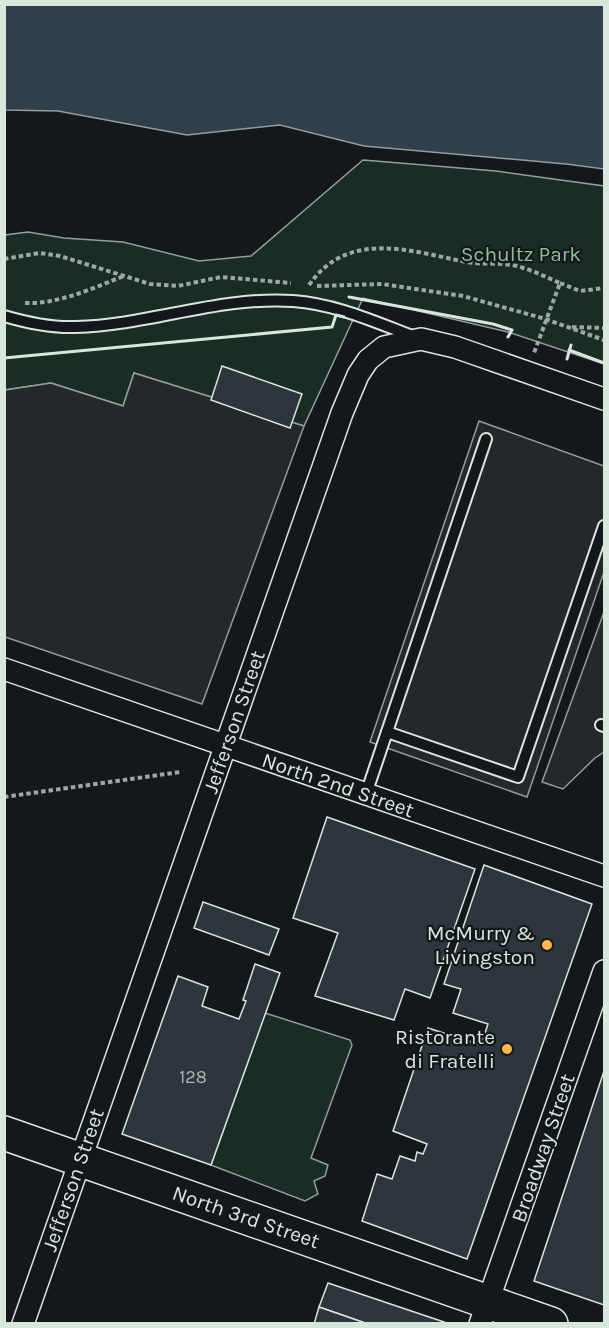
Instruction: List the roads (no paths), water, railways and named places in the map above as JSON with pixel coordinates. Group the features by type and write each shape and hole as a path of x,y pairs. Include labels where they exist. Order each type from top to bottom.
{"main road":[{"name":"North 3rd Street","path":"4,1133 80,1159 484,1313 550,1323"}],"street":[{"name":"Jefferson Street","path":"23,1323 342,412 358,375 368,360 384,347 421,339 455,347 604,399"},
{"name":"North 2nd Street","path":"4,669 604,876"},
{"name":"Broadway Street","path":"484,1313 604,971"}],"lane":[{"path":"4,316 40,324 76,327 120,323 224,304 292,301 339,308 421,339"},
{"path":"366,794 486,439"},
{"path":"387,732 518,777 604,526"}],"water":[{"path":"5,4 604,5 604,169 364,146 280,125 187,135 58,111 5,110"}],"place":[{"name":"McMurry & Livingston","path":"547,945"},
{"name":"Ristorante di Fratelli","path":"507,1049"}],"park label":[{"name":"Schultz Park","path":"521,254"}]}
